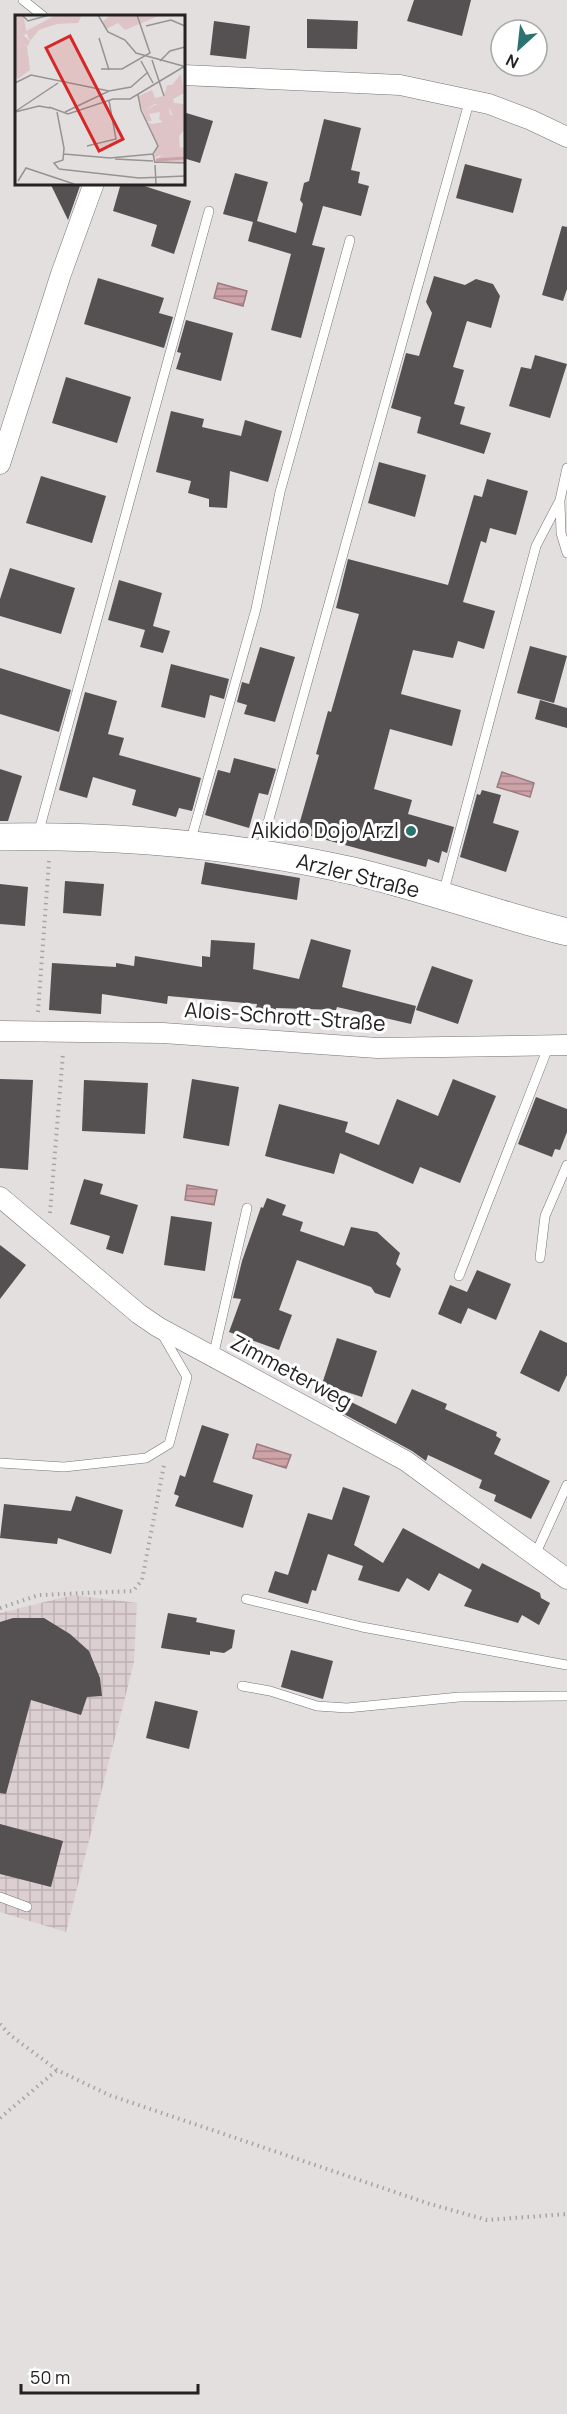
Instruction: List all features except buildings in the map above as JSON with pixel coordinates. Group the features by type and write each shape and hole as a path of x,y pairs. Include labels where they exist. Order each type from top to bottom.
{"main road":[{"name":"Arzler Straße","path":"0,837 37,836 189,845 259,853 353,871 567,932"}],"street":[{"path":"184,75 400,85 470,99 511,111 567,137"},
{"path":"0,464 61,274 94,184"},
{"name":"Alois-Schrott-Straße","path":"0,1030 163,1033 377,1048 558,1045"},
{"name":"Zimmeterweg","path":"0,1197 139,1314 158,1327 406,1461 567,1579"}],"lane":[{"path":"23,0 42,15"},
{"path":"259,853 470,99"},
{"path":"37,836 209,211"},
{"path":"189,845 256,609 280,492 350,240"},
{"path":"567,468 560,500 561,533 567,553"},
{"path":"442,897 536,546 560,500"},
{"path":"459,1276 558,1045"},
{"path":"540,1258 545,1216 567,1165"},
{"path":"213,1357 247,1208"},
{"path":"0,1463 64,1467 147,1458 169,1444 187,1377 158,1327"},
{"path":"535,1555 567,1485"},
{"path":"246,1599 362,1627 567,1665"},
{"path":"242,1686 270,1691 317,1706 347,1708 450,1697 567,1696"},
{"path":"0,1897 27,1907"}],"path":[{"path":"36,1031 48,885"},
{"path":"48,1236 58,1133 64,1031"},
{"path":"0,1608 39,1595 133,1591 142,1580 169,1444"},
{"path":"0,2024 10,2036 57,2070 109,2095 430,2204 487,2220 567,2214"},
{"path":"0,2118 57,2070"}],"shaded area":[{"path":"218,283 247,291 243,306 214,298"},
{"path":"502,772 534,783 530,797 497,787"},
{"path":"187,1185 217,1190 214,1205 185,1200"},
{"path":"257,1444 291,1455 286,1468 253,1458"},
{"path":"73,1595 137,1603 134,1662 66,1932 0,1912 0,1613"}],"place":[{"name":"Aikido Dojo Arzl","path":"411,831"}]}
